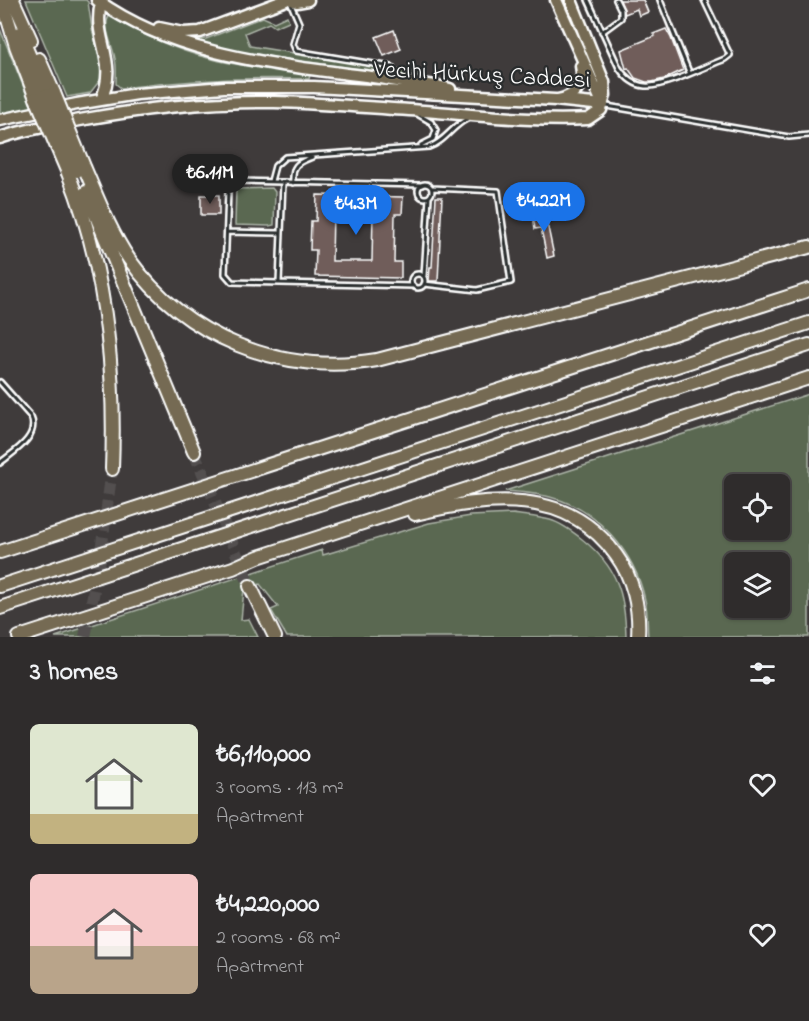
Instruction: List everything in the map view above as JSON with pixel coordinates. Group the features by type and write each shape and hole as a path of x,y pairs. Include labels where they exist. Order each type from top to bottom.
{"highway":[{"path":"2,0 16,46 45,96"},
{"path":"7,0 194,452"},
{"path":"13,0 45,96 77,171 122,248 143,276 166,300 196,323 235,344 258,353 303,363 344,364 377,360 809,247"},
{"path":"77,171 81,205 95,253 106,316 112,370 111,469"},
{"path":"0,552 809,290"},
{"path":"0,586 809,323"},
{"path":"0,608 809,345"},
{"path":"19,637 809,378"},
{"path":"233,568 249,566 434,509 476,502 522,501 540,504 568,513 584,523 611,548 624,567 632,585 638,616 638,637"},
{"path":"250,586 275,637"}],"main road":[{"path":"141,25 183,33 200,32 289,0 297,2 308,0"},
{"path":"556,0 603,105"},
{"path":"571,0 602,74 605,96 603,105"},
{"path":"101,100 108,80 109,66 99,21 99,2 141,25 188,45 230,56 444,88 476,96"},
{"path":"555,100 566,99 582,83 578,51"},
{"name":"Vecihi Hürkuş Caddesi","path":"0,120 101,100 175,90 260,86 555,100 603,105 601,110 588,119 477,115 293,103 203,104 138,110 31,129 0,138"}],"lane":[{"path":"289,0 299,23 293,44 296,51 392,67"},
{"path":"588,0 619,68 632,82 644,86 659,84 730,55 704,0"},
{"path":"602,32 621,18 621,10 616,0"},
{"path":"660,0 690,72"},
{"path":"603,105 789,137 809,135"},
{"path":"412,110 431,122 436,130 434,139 418,147"},
{"path":"271,181 272,173 280,159 306,155 429,147 439,143 456,125 477,115"},
{"path":"293,183 294,169 297,164 314,156"},
{"path":"238,181 271,181 429,185 432,188 498,191 511,282 477,290 424,284 418,288 413,286 236,283 227,279 225,274 229,188 238,181"},
{"path":"279,283 279,233 283,182"},
{"path":"422,185 418,190 419,195 423,198 429,197"},
{"path":"424,284 429,197 432,188"},
{"path":"227,232 279,233"},
{"path":"413,286 411,280 413,276 417,273 424,276"},
{"path":"0,382 32,417 34,423 28,439 0,463"}],"green space":[{"path":"26,0 86,0 88,2 92,29 102,64 101,79 90,93 67,97"},
{"path":"109,16 182,50 233,64 310,75 309,79 215,80 121,88 116,84 116,62 107,26"},
{"path":"287,16 289,21 275,27 269,23 245,33 250,46 418,73 425,78 230,50 193,40 206,39 263,17 274,22"},
{"path":"0,29 32,108 0,114"},
{"path":"272,188 275,192 274,225 235,225 236,189"},
{"path":"809,394 809,637 648,637 646,605 640,583 633,566 612,535 599,522 567,503 522,492 505,491"},
{"path":"513,514 554,521 563,525 594,549 604,560 617,582 624,607 626,637 287,637 271,610 278,607 260,584 244,589 241,620 249,619 258,637 55,637 322,550 323,555 429,523 471,516"}],"building":[{"path":"620,0 643,0 648,12 639,16 637,9 625,14"},
{"path":"666,29 683,70 652,82 635,78 628,68 626,69 621,50"},
{"path":"394,30 401,49 384,56 376,37"},
{"path":"201,195 219,195 219,215 201,215"},
{"path":"317,195 403,197 402,214 395,214 394,262 401,262 401,278 315,276 316,250 310,250 311,221 316,221","holes":["333,212 373,212 372,261 332,261"]},
{"path":"436,197 442,197 438,281 429,281 430,267 432,267"},
{"path":"545,213 554,256 547,258 541,228 535,229 533,215"}],"tunnel":[{"path":"194,452 250,586"},
{"path":"85,637 100,559 112,469"}]}
